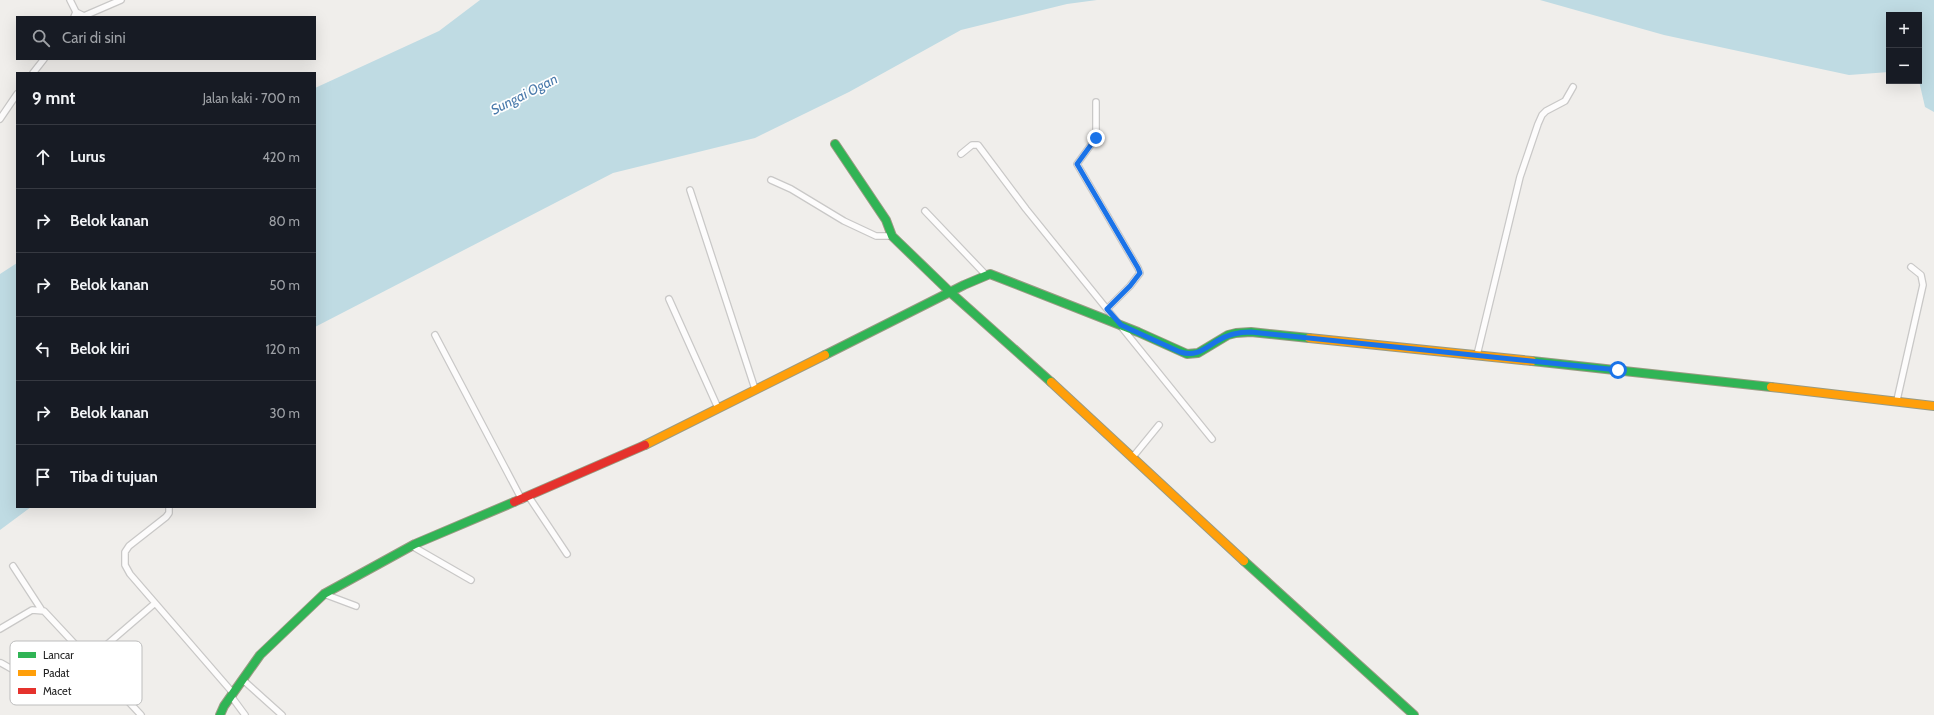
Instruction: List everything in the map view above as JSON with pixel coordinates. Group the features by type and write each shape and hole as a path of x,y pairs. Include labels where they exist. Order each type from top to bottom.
{"street":[{"path":"70,0 75,15 84,16 121,0"},
{"path":"35,72 43,60"},
{"path":"1477,355 1520,177 1538,124 1542,115 1546,111 1564,101 1573,87"},
{"path":"0,119 16,95"},
{"path":"1096,102 1096,138 1077,164 1140,273 1130,286 1107,309"},
{"path":"835,144 886,220 892,236 950,292 1133,455 1188,511 1414,715"},
{"path":"961,154 972,145 978,145 1026,209 1212,439"},
{"path":"771,180 790,189 844,221 876,236 892,236"},
{"path":"690,190 755,389"},
{"path":"925,211 984,276"},
{"path":"1897,400 1923,285 1921,275 1911,267"},
{"path":"220,715 260,655 324,594 412,546 626,454 964,284 990,274 1121,325 1188,354 1202,351 1228,336 1245,332 1897,400 1934,406"},
{"path":"669,299 718,408"},
{"path":"435,335 525,498 567,554"},
{"path":"1133,455 1159,425"},
{"path":"169,508 169,513 166,517 129,546 125,552 126,569 232,695 245,715"},
{"path":"412,546 470,580"},
{"path":"13,566 41,609 72,641"},
{"path":"324,594 356,606"},
{"path":"111,641 154,604"},
{"path":"0,629 32,610 41,609"},
{"path":"0,663 10,668"},
{"path":"243,680 282,715"},
{"path":"131,705 141,715"}],"water":[{"name":"Sungai Ogan","path":"480,0 1097,0 1067,4 961,30 849,92 755,138 613,173 316,326 316,88 439,31"},
{"path":"1540,0 1934,0 1934,112 1925,107 1920,84 1922,84 1922,12 1886,12 1886,72 1849,75 1664,35"},
{"path":"16,264 16,508 30,508 0,530 0,274"}],"traffic: fast":[{"path":"835,144 886,220 892,236 950,292 1051,382"},
{"path":"825,355 964,285 990,274 1138,332 1187,354 1198,353 1228,335 1236,333 1251,332 1309,338"},
{"path":"1532,361 1771,387"},
{"path":"220,715 224,706 260,655 324,594 415,544 514,502"},
{"path":"1244,561 1414,715"}],"traffic: slow":[{"path":"1309,338 1532,361"},
{"path":"645,445 825,355"},
{"path":"1051,382 1244,561"},
{"path":"1771,387 1934,406"}],"traffic: jam":[{"path":"514,502 645,445"}],"route":[{"path":"1096,138 1077,164 1140,273 1130,286 1107,309 1121,325 1180,352 1188,354 1198,353 1205,350 1218,340 1228,336 1236,333 1251,332 1618,370"}]}
